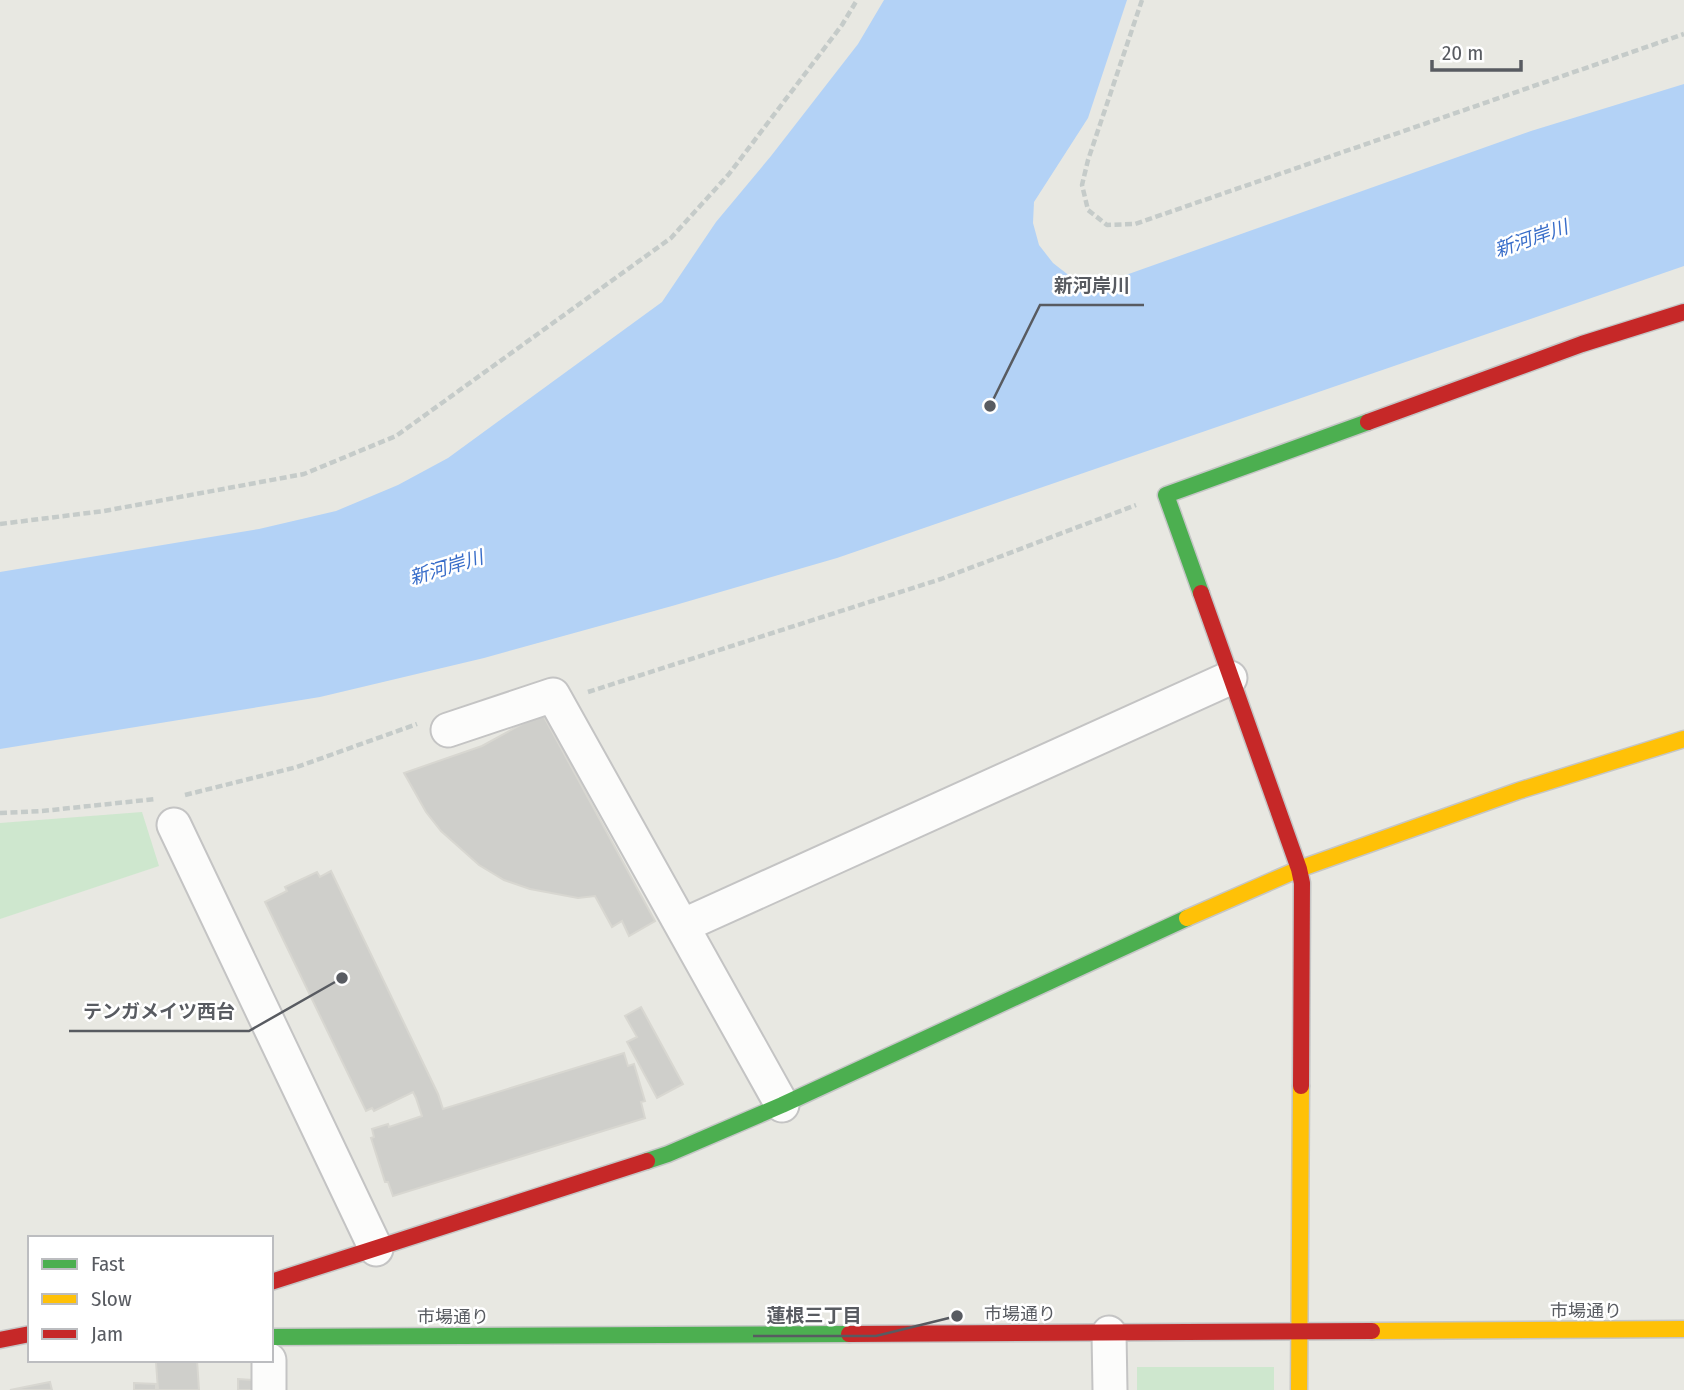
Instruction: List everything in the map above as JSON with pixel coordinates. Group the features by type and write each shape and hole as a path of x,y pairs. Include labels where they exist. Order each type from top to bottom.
{"street":[{"path":"1299,1390 1302,883 1166,495 1582,344 1684,312"},
{"path":"682,926 1230,678"},
{"path":"448,730 553,695 782,1105"},
{"path":"273,1281 668,1154 782,1105 1165,927 1299,869 1518,790 1684,739"},
{"path":"168,807 376,1249"},
{"name":"市場通り","path":"273,1337 1684,1329"},
{"path":"1109,1333 1110,1390"},
{"path":"0,1340 28,1334"},
{"path":"269,1362 269,1390"}],"path":[{"path":"0,524 104,510 304,474 396,436 671,238 729,174 842,25 857,0"},
{"path":"1142,0 1082,185 1087,210 1107,225 1135,224 1684,34"},
{"path":"557,702 941,579 1166,495"},
{"path":"0,813 168,807 297,767 442,715 448,730"}],"green space":[{"path":"142,812 159,866 0,919 0,823"},
{"path":"1137,1367 1274,1367 1274,1390 1137,1390"}],"water":[{"path":"884,0 1127,0 1088,118 1034,202 1033,223 1039,245 1053,263 1071,277 1091,281 1123,276 1531,131 1684,84 1684,266 837,558 672,606 484,658 320,697 0,749 0,572 259,529 336,511 398,485 448,458 662,302 716,222 858,44"}],"building":[{"path":"542,713 655,921 629,936 622,921 612,927 595,896 578,898 530,889 504,880 479,865 441,831 426,812 404,773 482,746"},
{"path":"331,871 443,1109 624,1053 628,1066 634,1064 645,1101 641,1102 645,1118 393,1196 388,1182 385,1182 371,1138 374,1137 372,1129 388,1124 389,1127 422,1116 416,1098 413,1092 374,1111 372,1108 366,1111 265,902 287,891 285,887 317,872 320,877"},
{"path":"641,1007 683,1084 657,1098 627,1042 637,1037 625,1016"},
{"path":"156,1362 197,1362 199,1390 158,1390"},
{"path":"238,1379 252,1380 252,1390 238,1390"},
{"path":"50,1382 52,1390 10,1390"},
{"path":"134,1383 156,1384 156,1390 134,1390"}],"traffic: fast":[{"path":"1201,593 1166,495 1368,422"},
{"path":"647,1161 782,1105 1187,918"},
{"path":"273,1337 849,1334"}],"traffic: slow":[{"path":"1187,918 1299,869 1518,791 1684,739"},
{"path":"1299,1390 1301,1086"},
{"path":"1372,1331 1684,1329"}],"traffic: jam":[{"path":"1368,422 1582,344 1684,312"},
{"path":"1201,593 1302,883 1301,1086"},
{"path":"273,1281 647,1161"},
{"path":"849,1334 1372,1331"},
{"path":"0,1340 28,1334"}],"place":[{"name":"新河岸川","path":"990,406"},
{"name":"テンガメイツ西台","path":"342,978"},
{"name":"蓮根三丁目","path":"957,1316"}]}
